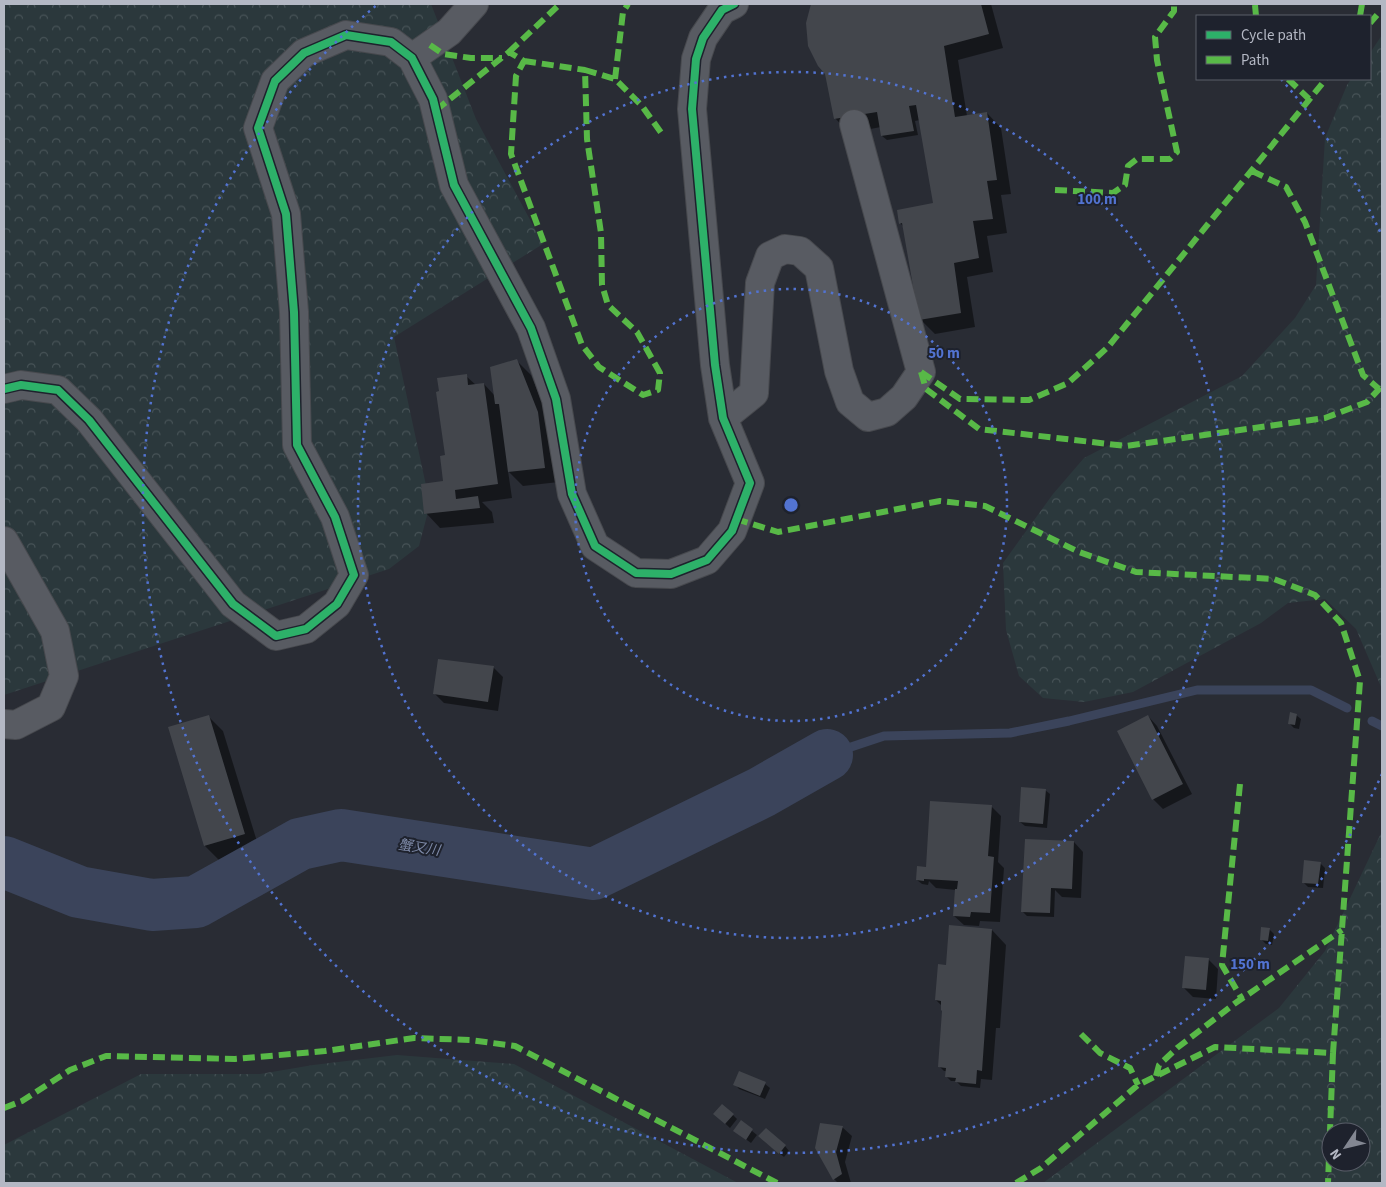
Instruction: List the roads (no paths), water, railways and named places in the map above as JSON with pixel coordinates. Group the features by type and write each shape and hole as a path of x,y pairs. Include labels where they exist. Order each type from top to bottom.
{"street":[{"path":"412,58 449,32 474,4"},
{"path":"4,389 21,385 58,390 89,420 233,604 276,636 306,629 337,604 354,576 335,517 297,445 294,312 286,214 258,128 274,81 304,53 346,35 391,42 412,58 433,99 454,185 531,328 556,399 572,494 595,546 636,573 671,574 707,560 732,531 750,483 723,418 715,365 692,109 696,59 704,38 722,10 734,4"},
{"path":"723,418 754,393 760,283 770,256 785,249 800,251 819,268 839,371 850,402 868,416 887,412 904,397 921,372 854,124"},
{"path":"4,541 55,631 64,676 51,707 16,725 4,724"}],"waterway":[{"path":"827,755 884,736 1010,733 1069,721 1197,690 1311,690 1347,708"},
{"path":"1372,721 1382,726"},
{"name":"蟹又川","path":"4,862 79,892 152,905 196,902 300,844 341,835 594,874 762,792 827,755"}]}
